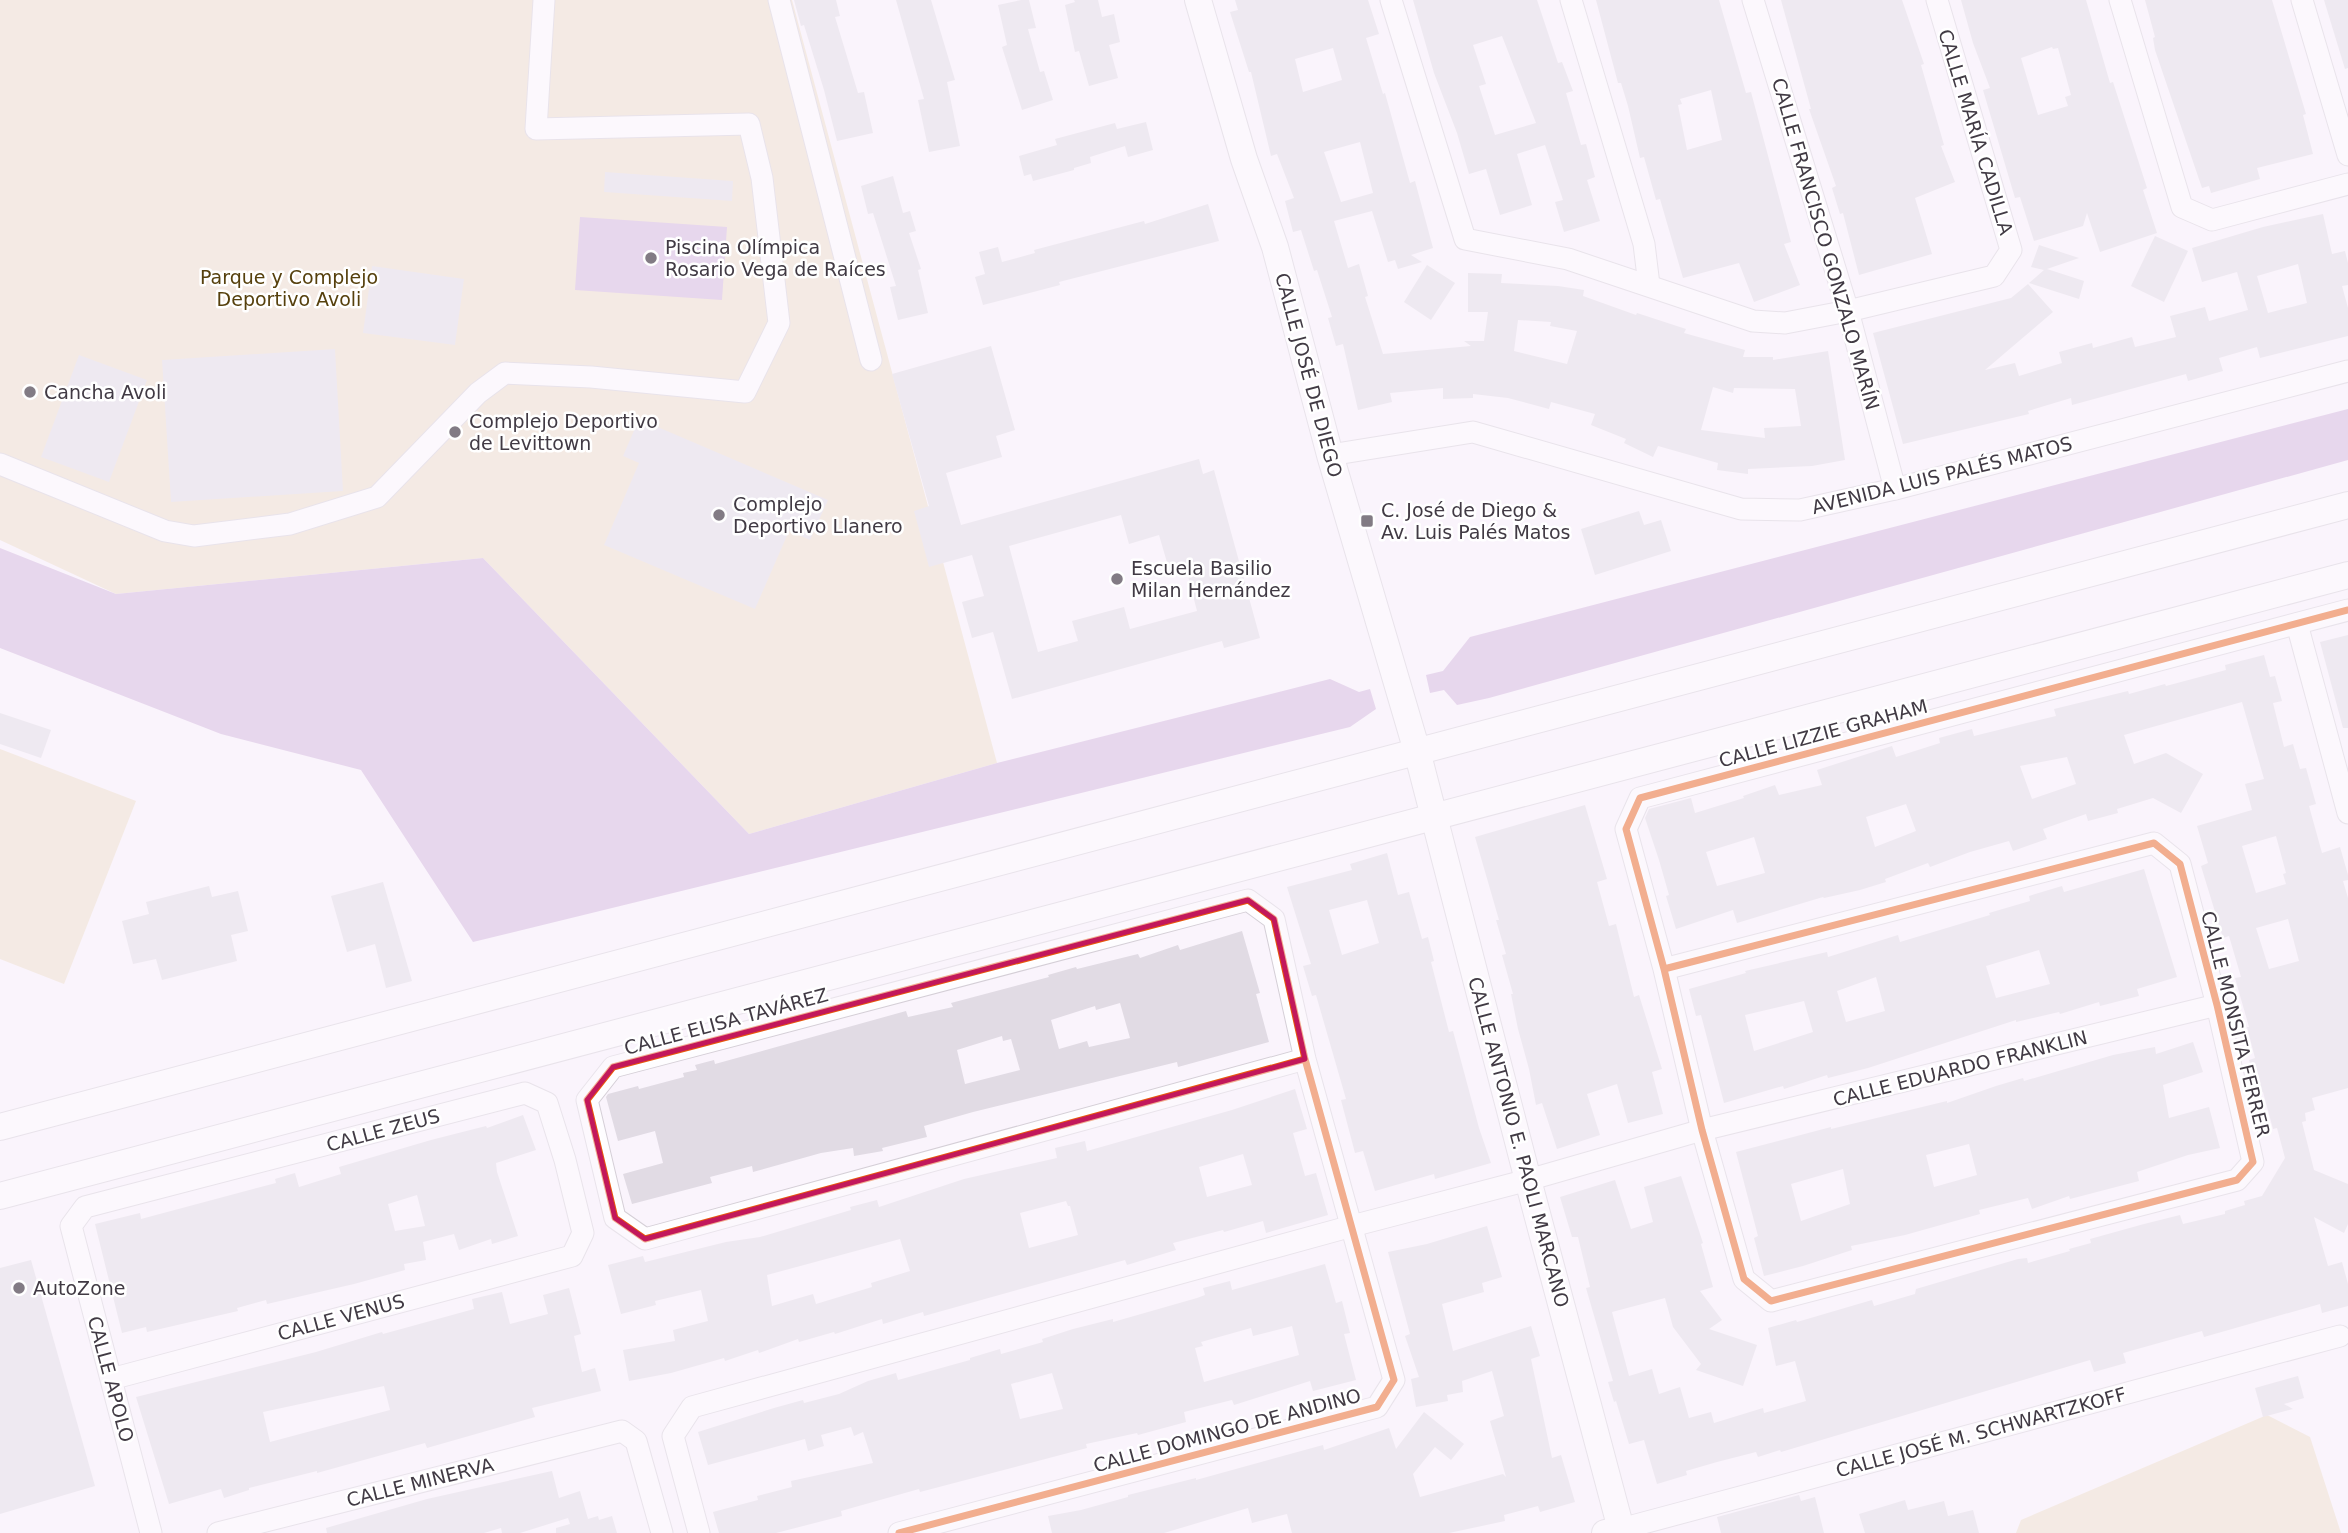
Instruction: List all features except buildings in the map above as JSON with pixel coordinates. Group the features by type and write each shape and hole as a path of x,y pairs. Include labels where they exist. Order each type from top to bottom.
{"street":[{"path":"0,464 165,531 194,536 290,524 377,497 478,394 505,373 591,377 745,392 779,323 762,178 749,124 536,129 544,0"},
{"path":"779,0 871,360"},
{"name":"CALLE JOSÉ DE DIEGO","path":"1198,0 1244,159 1275,247 1330,455 1417,751"},
{"name":"CALLE MARÍA CADILLA","path":"1391,0 1465,239 1568,258 1753,321 1785,323 1848,311 1994,276 2011,250 1937,0"},
{"path":"1572,0 1644,244 1649,285"},
{"name":"CALLE FRANCISCO GONZALO MARÍN","path":"1754,0 1848,311 1895,489"},
{"path":"2120,0 2182,207 2212,220 2348,184"},
{"path":"2302,0 2348,155"},
{"name":"AVENIDA LUIS PALÉS MATOS","path":"1330,455 1473,432 1741,509 1800,510 1895,489 2348,372"},
{"path":"0,1127 2348,505"},
{"path":"0,1196 2348,575"},
{"name":"CALLE LIZZIE GRAHAM","path":"1702,1130 1664,969 1626,829 1640,798 2348,610"},
{"path":"2297,624 2344,782 2348,813"},
{"name":"CALLE ANTONIO E. PAOLI MARCANO","path":"1417,751 1616,1532"},
{"name":"CALLE MONSITA FERRER","path":"1664,969 2154,843 2180,864 2217,1005 2253,1162 2237,1180 1771,1301 1744,1279 1702,1130"},
{"name":"CALLE ELISA TAVÁREZ","path":"1305,1059 645,1238 615,1218 587,1100 613,1067 1248,900 1274,919 1305,1059 1352,1226"},
{"name":"CALLE EDUARDO FRANKLIN","path":"1702,1130 2217,1005"},
{"name":"CALLE ZEUS","path":"71,1226 85,1207 525,1093 547,1104 565,1160 583,1233 572,1256"},
{"path":"699,1533 673,1436 692,1406 1528,1180 1702,1130"},
{"name":"CALLE APOLO","path":"71,1226 151,1533"},
{"name":"CALLE DOMINGO DE ANDINO","path":"899,1533 1377,1406 1394,1380 1352,1226"},
{"name":"CALLE VENUS","path":"111,1379 572,1256"},
{"name":"CALLE JOSÉ M. SCHWARTZKOFF","path":"1616,1532 2340,1336"},
{"name":"CALLE MINERVA","path":"218,1533 622,1431 636,1441 662,1533"}],"highlighted area":[{"path":"1248,900 1274,919 1305,1059 645,1239 615,1218 587,1100 613,1067"}],"green space":[{"name":"Complejo Deportivo de Levittown","path":"0,0 792,0 997,763 749,834 483,558 116,594 0,540"},
{"path":"0,749 136,801 64,984 0,959"},
{"path":"2267,1415 2310,1437 2341,1533 2016,1533 2021,1520"}],"shaded area":[{"name":"Piscina Olímpica Rosario Vega de Raíces","path":"580,217 727,227 722,300 575,290"},
{"path":"2348,409 2348,460 1489,698 1457,705 1444,690 1430,693 1426,675 1443,671 1470,637"},
{"path":"0,548 116,594 483,558 749,834 997,763 1330,679 1359,692 1370,689 1376,709 1350,727 473,942 361,770 221,734 0,648"}],"cycle path":[{"path":"1664,969 2154,843 2180,864 2217,1005 2253,1162 2237,1180 1771,1301 1744,1279 1702,1130 1664,969 1626,829 1640,798 2348,610"},
{"path":"899,1533 1377,1407 1394,1380 1305,1059 1274,919 1248,900 613,1067 587,1100 615,1218 645,1239 1305,1059"}],"place":[{"name":"Piscina Olímpica Rosario Vega de Raíces","path":"651,258"},
{"name":"Cancha Avoli","path":"30,392"},
{"name":"Complejo Deportivo de Levittown","path":"455,432"},
{"name":"Complejo Deportivo Llanero","path":"719,515"},
{"name":"C. José de Diego & Av. Luis Palés Matos","path":"1367,521"},
{"name":"Escuela Basilio Milan Hernández","path":"1117,579"},
{"name":"AutoZone","path":"19,1288"}],"park label":[{"name":"Parque y Complejo Deportivo Avoli","path":"289,288"}]}
